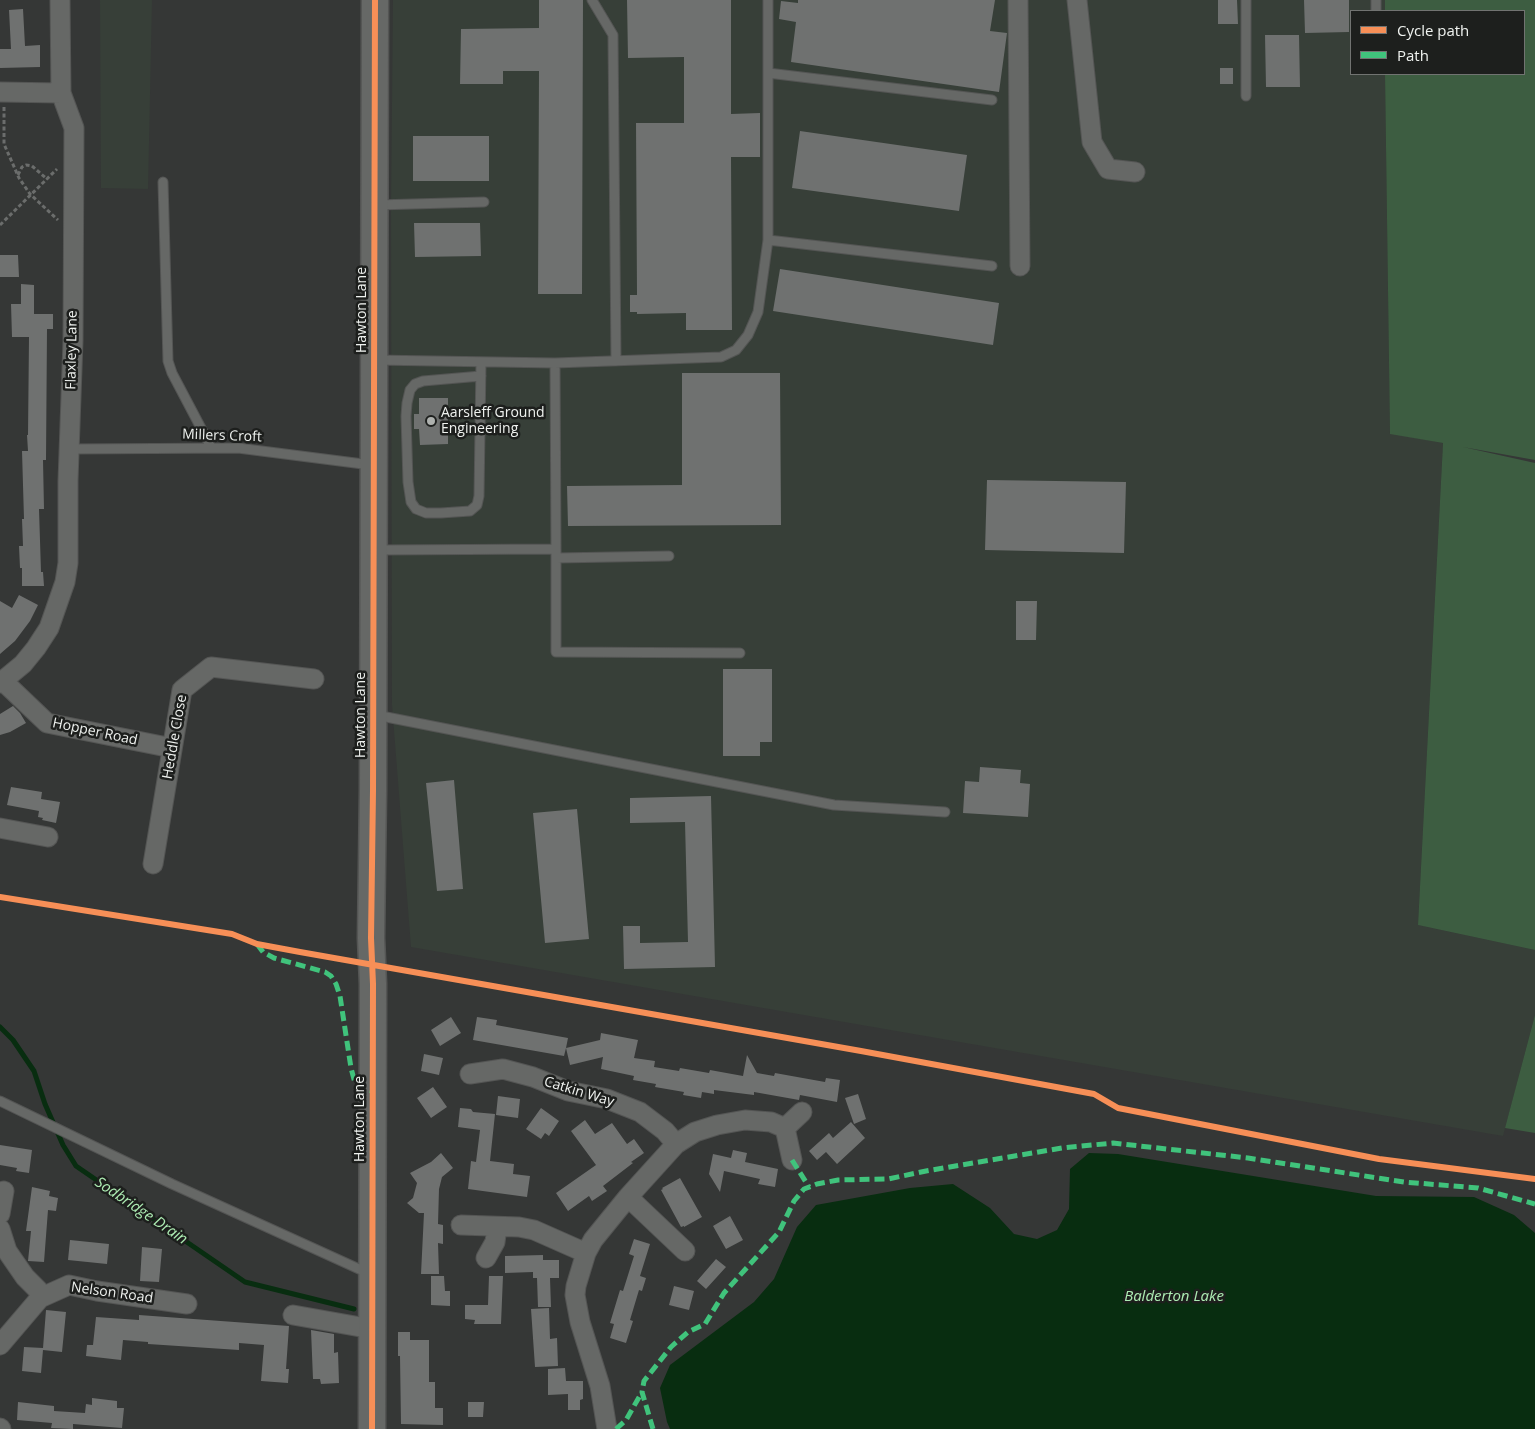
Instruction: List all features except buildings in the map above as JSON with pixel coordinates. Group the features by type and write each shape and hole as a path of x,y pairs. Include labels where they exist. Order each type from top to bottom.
{"street":[{"name":"Flaxley Lane","path":"2,682 36,648 49,628 65,582 68,563 69,449 73,342 74,128 61,93 60,0"},
{"name":"Hawton Lane","path":"372,1429 373,984 371,938 374,714 375,0"},
{"path":"1018,0 1020,266"},
{"path":"1077,0 1092,142 1108,169 1135,172"},
{"path":"2,92 61,93"},
{"name":"Heddle Close","path":"153,864 182,690 211,667 314,679"},
{"name":"Hopper Road","path":"2,682 47,723 172,748"},
{"path":"0,828 48,836"},
{"name":"Catkin Way","path":"470,1074 503,1069 533,1077 568,1091 606,1099 640,1112 665,1131 676,1144"},
{"path":"785,1128 802,1112"},
{"path":"607,1429 600,1386 580,1322 576,1302 576,1286 586,1253 599,1231 676,1144 695,1132 717,1125 745,1120 772,1122 785,1128"},
{"path":"785,1128 792,1160"},
{"path":"0,1214 4,1191"},
{"path":"628,1197 685,1251"},
{"path":"461,1225 519,1227 534,1230 586,1253"},
{"path":"486,1258 495,1242 497,1227"},
{"path":"0,1229 7,1251 25,1278 38,1290 40,1298"},
{"name":"Nelson Road","path":"0,1345 40,1298 69,1285 97,1291 188,1304"},
{"path":"293,1316 372,1329"}],"lane":[{"path":"592,0 613,35 616,361"},
{"path":"374,360 555,363 721,357 736,350 748,335 758,312 768,240 768,0"},
{"path":"1246,0 1246,96"},
{"path":"768,73 992,100"},
{"path":"163,182 168,361 172,373 211,447"},
{"path":"374,205 484,202"},
{"path":"768,240 992,266"},
{"path":"481,362 481,376 477,505 470,511 451,513 426,513 416,509 411,502 408,482 406,416 410,390 415,384 423,381 481,376"},
{"path":"555,363 556,652 740,652"},
{"name":"Millers Croft","path":"69,449 238,448 374,465"},
{"path":"374,550 669,556"},
{"path":"374,714 834,805 945,812"},
{"path":"0,1101 172,1184 372,1275"}],"path":[{"path":"2,92 4,144 19,178 30,194 74,232"},
{"path":"0,224 74,152"},
{"path":"19,178 19,170 26,165 37,169 47,179"}],"shaded area":[{"path":"100,0 152,0 148,189 101,188"},
{"path":"393,0 1385,0 1385,10 1350,10 1350,75 1385,75 1390,433 1443,443 1418,925 1535,950 1535,1015 1503,1136 411,947 392,705 391,205"},
{"path":"1385,0 1535,0 1535,460 1463,447 1535,463 1535,950 1418,925 1443,443 1390,434 1385,75 1525,75 1525,10 1385,10"},
{"path":"1535,1015 1535,1133 1505,1128"}],"water":[{"name":"Balderton Lake","path":"1089,1153 1118,1154 1376,1196 1474,1197 1514,1215 1535,1233 1535,1429 670,1429 660,1388 670,1365 754,1302 774,1279 797,1227 816,1205 910,1188 953,1184 990,1208 1014,1234 1037,1239 1057,1230 1069,1209 1070,1169"}],"waterway":[{"name":"Sodbridge Drain","path":"0,1027 13,1040 34,1071 45,1104 63,1145 76,1166 245,1282 354,1309"}],"marked path":[{"path":"257,944 263,952 274,958 325,972 331,976 340,996 355,1083 361,1088 372,1091"},
{"path":"653,1429 642,1392 644,1381 671,1347 688,1332 705,1324 724,1293 779,1232 794,1201 804,1189 817,1184 838,1180 888,1179 1062,1148 1113,1143 1248,1158 1404,1182 1478,1188 1535,1204"},
{"path":"792,1160 809,1187"},
{"path":"616,1429 626,1420 642,1392"}],"cycle path":[{"path":"372,1429 373,984 371,938 375,0"},
{"path":"0,897 232,934 257,944 300,952 1094,1094 1118,1108 1379,1159 1535,1179"}],"place":[{"name":"Aarsleff Ground Engineering","path":"431,421"}]}
